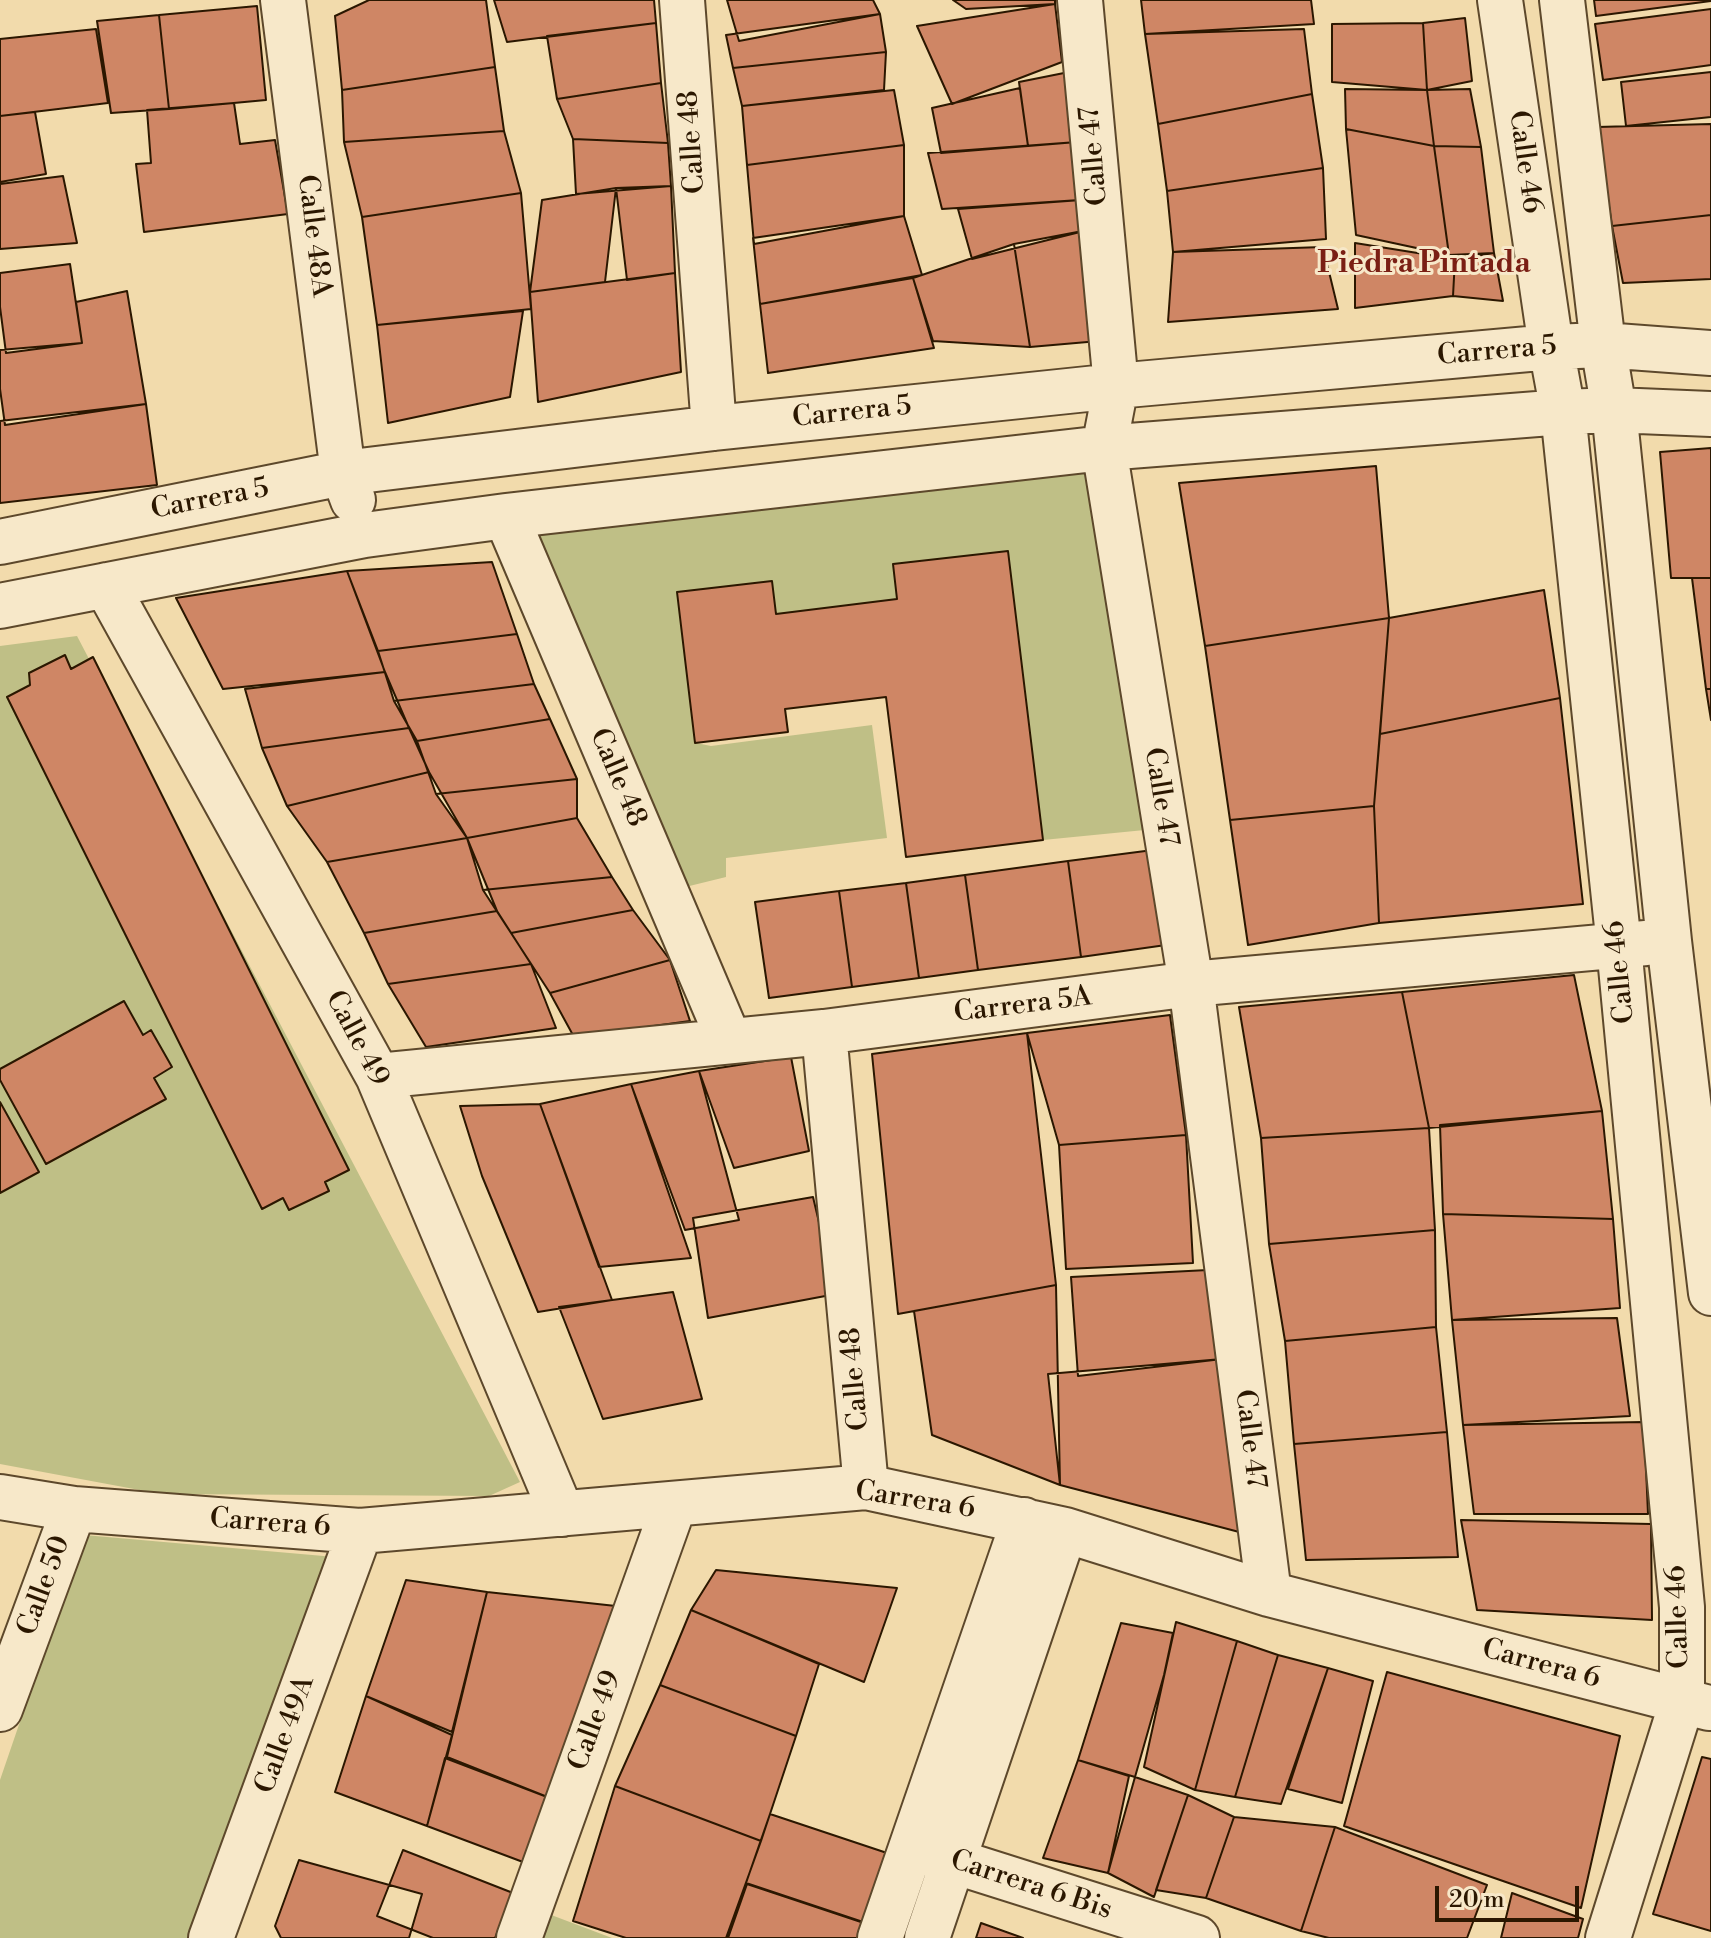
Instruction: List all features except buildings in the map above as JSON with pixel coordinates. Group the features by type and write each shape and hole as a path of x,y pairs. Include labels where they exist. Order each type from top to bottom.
{"street":[{"name":"Calle 48A","path":"283,0 343,473 365,535"},
{"name":"Calle 48","path":"682,0 714,428"},
{"name":"Calle 47","path":"1080,0 1116,386 1104,448 1191,984 1269,1594"},
{"name":"Calle 46","path":"1500,0 1563,412 1619,946 1682,1607 1696,1705 1608,1938"},
{"name":"Calle 46","path":"1562,0 1603,345 1614,410 1669,941 1711,1293"},
{"name":"Carrera 5","path":"0,542 343,473 714,428 1116,386 1551,347 1603,345 1711,353"},
{"path":"0,606 365,535 1104,448 1563,412 1614,410 1711,414"},
{"name":"Calle 48","path":"506,516 729,1040"},
{"name":"Calle 49","path":"106,585 378,1076 562,1514"},
{"name":"Carrera 5A","path":"378,1076 824,1032 1191,984 1669,941"},
{"name":"Calle 48","path":"824,1032 866,1487"},
{"name":"Carrera 6","path":"0,1497 74,1509 360,1531 866,1487 1045,1525 1269,1594 1696,1705"},
{"name":"Calle 49","path":"519,1938 674,1505"},
{"name":"Calle 50","path":"0,1709 74,1509"},
{"path":"880,1938 911,1847 1045,1525"},
{"path":"927,1938 953,1862 1045,1525"},
{"name":"Calle 49A","path":"211,1938 360,1531"},
{"name":"Carrera 6 Bis","path":"911,1847 1197,1938"}],"green space":[{"path":"1104,448 1165,828 1043,840 1007,551 894,564 897,599 776,614 772,581 677,592 696,743 711,746 872,725 887,838 726,858 726,877 665,892 506,516"},
{"path":"77,636 520,1482 489,1496 161,1494 0,1464 0,646"},
{"path":"84,1535 335,1557 202,1938 0,1938 0,1780"},
{"path":"546,1913 612,1938 537,1938"}],"district":[{"name":"Piedra Pintada","path":"1424,265"}]}
